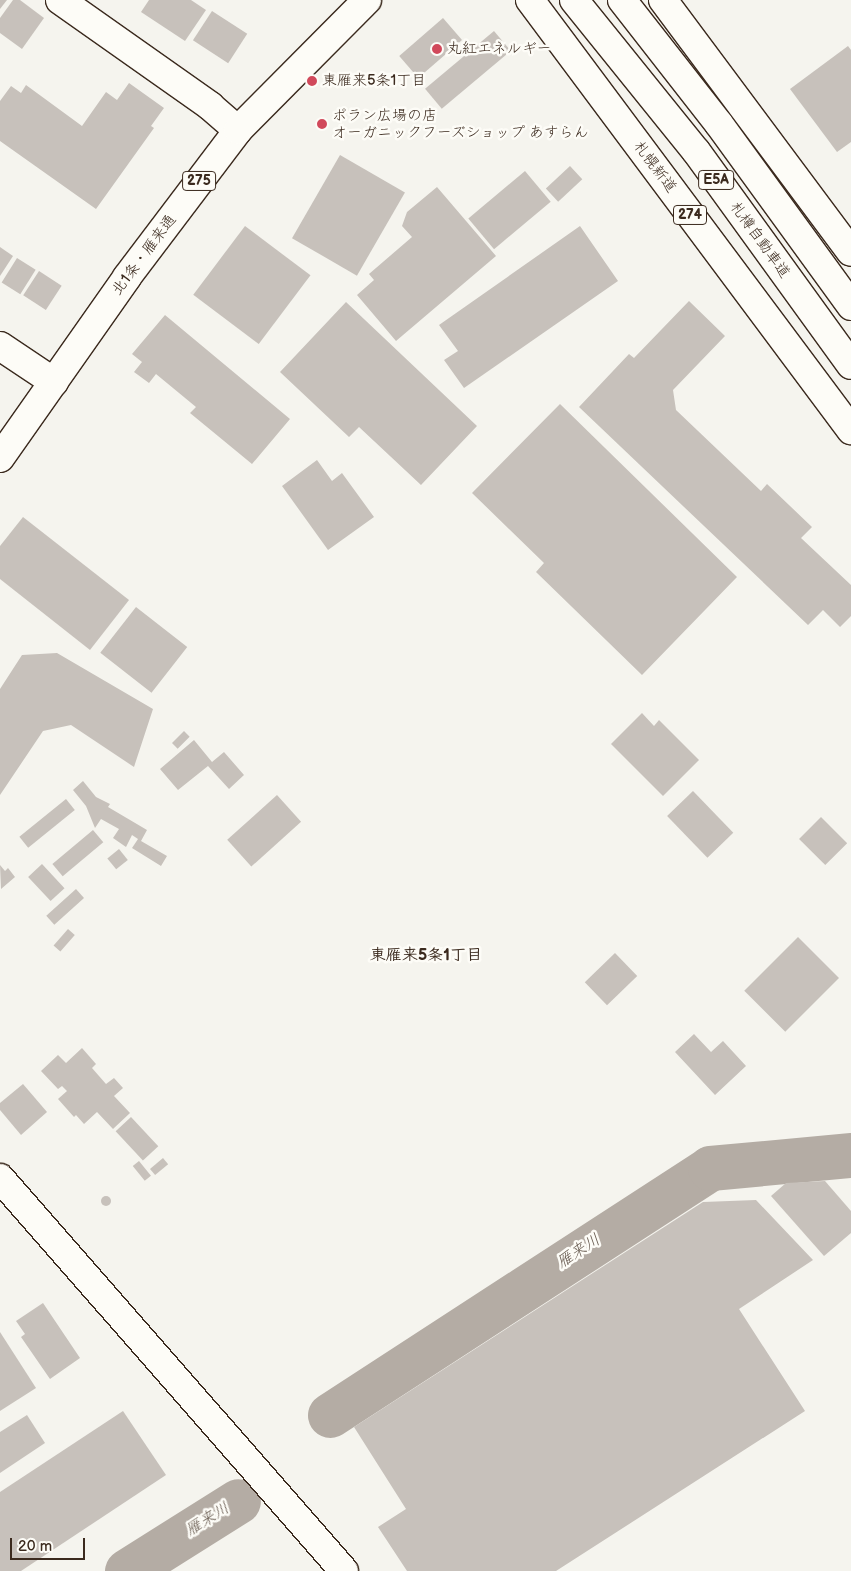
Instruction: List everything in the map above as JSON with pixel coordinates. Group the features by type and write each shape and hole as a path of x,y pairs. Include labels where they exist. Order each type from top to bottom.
{"main road":[{"path":"60,0 210,106 238,130"},
{"name":"北1条・雁来通","path":"0,458 127,277 238,130 367,0"},
{"name":"札幌新道","path":"530,0 851,430"},
{"name":"札樽自動車道","path":"574,0 696,151 851,365"},
{"name":"E5A","path":"622,0 719,124 851,306"},
{"path":"672,3 851,252"},
{"path":"0,346 54,382"},
{"path":"0,1178 344,1571"}],"building":[{"path":"0,0 7,0 0,9"},
{"path":"13,0 20,0 44,18 22,49 0,33 0,18"},
{"path":"149,0 191,0 206,10 185,41 141,12"},
{"path":"212,11 247,34 228,63 193,40"},
{"path":"443,18 462,40 418,78 399,56"},
{"path":"494,31 511,51 442,109 425,89"},
{"path":"848,46 851,50 851,142 837,152 790,89"},
{"path":"129,83 164,108 151,126 154,128 96,209 0,141 0,101 11,86 21,93 26,85 82,126 106,92 117,100"},
{"path":"340,155 405,193 357,276 292,238"},
{"path":"570,166 582,179 558,202 546,189"},
{"path":"525,171 551,202 494,249 468,219"},
{"path":"437,187 496,256 396,341 357,295 374,280 369,274 412,237 402,226 407,212"},
{"path":"245,226 310,275 259,344 193,295"},
{"path":"580,226 618,281 464,388 444,360 458,351 439,325"},
{"path":"0,247 13,256 0,276"},
{"path":"17,258 36,270 20,294 2,283"},
{"path":"39,271 62,286 46,310 23,295"},
{"path":"689,301 725,336 673,390 676,410 761,491 767,484 812,527 801,538 851,585 851,616 840,627 823,610 808,625 579,407 629,354 634,358"},
{"path":"346,302 477,426 421,485 359,427 349,437 280,372"},
{"path":"165,315 290,419 252,464 190,413 196,407 156,374 149,383 134,372 142,362 132,354"},
{"path":"560,404 737,577 642,675 536,572 544,563 472,493"},
{"path":"317,460 332,481 342,473 374,517 328,550 282,486"},
{"path":"23,517 129,600 90,650 0,579 0,546"},
{"path":"136,607 187,647 152,693 100,653"},
{"path":"57,653 153,709 134,767 71,725 43,731 0,795 0,689 22,655"},
{"path":"642,713 654,726 659,720 699,760 663,796 611,744"},
{"path":"184,731 190,737 178,749 172,743"},
{"path":"194,740 212,762 224,752 244,775 229,789 208,766 178,790 160,769"},
{"path":"83,781 96,797 110,804 108,807 147,830 141,841 167,856 161,866 132,848 138,839 132,835 126,847 113,838 119,829 101,819 95,828 86,806 73,790"},
{"path":"693,791 733,833 707,858 667,816"},
{"path":"277,795 301,822 251,867 227,840"},
{"path":"66,799 75,810 28,848 19,837"},
{"path":"821,817 847,843 825,865 799,839"},
{"path":"93,830 103,842 63,876 52,864"},
{"path":"119,849 128,860 116,869 107,858"},
{"path":"42,864 65,888 51,901 28,877"},
{"path":"0,865 5,871 8,868 15,877 1,889"},
{"path":"76,889 84,898 54,925 46,916"},
{"path":"68,929 75,935 60,952 54,946"},
{"path":"798,937 839,978 785,1032 744,991"},
{"path":"615,953 637,976 607,1005 585,982"},
{"path":"694,1034 711,1052 723,1041 746,1066 715,1095 675,1052"},
{"path":"82,1048 96,1064 92,1068 106,1084 114,1078 123,1088 114,1096 130,1113 113,1129 97,1112 84,1124 76,1115 74,1117 58,1099 67,1091 62,1086 58,1089 41,1071 58,1055 66,1063"},
{"path":"23,1084 47,1112 21,1135 0,1110 0,1103"},
{"path":"131,1117 158,1146 143,1161 116,1131"},
{"path":"163,1158 168,1164 155,1175 150,1169"},
{"path":"139,1161 151,1176 145,1181 133,1166"},
{"path":"825,1181 851,1211 851,1233 824,1256 771,1196 786,1183"},
{"path":"104,1196 108,1196 111,1201 110,1205 104,1206 101,1203 101,1199"},
{"path":"756,1200 813,1260 739,1309 805,1411 556,1571 407,1571 378,1527 406,1509 354,1427 703,1202"},
{"path":"43,1303 80,1358 50,1379 21,1337 25,1334 16,1321"},
{"path":"0,1332 36,1388 0,1411"},
{"path":"123,1411 166,1475 21,1571 0,1571 0,1492"},
{"path":"27,1415 45,1443 0,1473 0,1432"}],"waterway":[{"name":"雁来川","path":"330,1415 710,1168 851,1155"},
{"name":"雁来川","path":"127,1571 238,1501"}],"place":[{"name":"丸紅エネルギー","path":"437,49"},
{"name":"東雁来5条1丁目","path":"312,81"},
{"name":"ポラン広場の店 オーガニックフーズショップ あすらん","path":"322,124"}],"district":[{"name":"東雁来5条1丁目","path":"426,956"}]}
